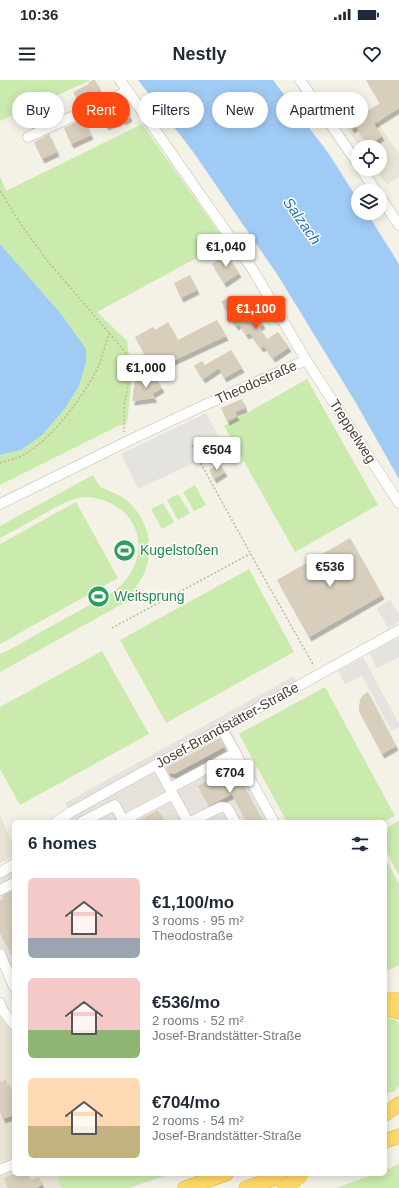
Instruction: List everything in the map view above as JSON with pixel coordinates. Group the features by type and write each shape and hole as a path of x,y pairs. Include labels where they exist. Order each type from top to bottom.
{"highway":[{"path":"387,1000 399,1000"},
{"path":"387,1009 399,1012"},
{"path":"387,1113 399,1104"},
{"path":"387,1119 399,1115"},
{"path":"387,1140 399,1136"},
{"path":"185,1188 220,1176"},
{"path":"246,1188 290,1182"}],"street":[{"name":"Theodostraße","path":"0,504 128,440 306,360 253,270 120,80"},
{"path":"300,80 351,154"},
{"path":"28,137 128,91"},
{"path":"387,207 399,225"},
{"name":"Treppelweg","path":"306,360 399,503"},
{"name":"Josef-Brandstätter-Straße","path":"59,820 399,630"},
{"path":"222,729 273,820"},
{"path":"126,820 171,791 236,753"},
{"path":"157,765 188,820"},
{"path":"86,820 115,805 123,820"},
{"path":"193,820 221,807 227,808 235,820"},
{"path":"72,812 76,820"},
{"path":"0,873 12,865"},
{"path":"0,890 12,884"},
{"path":"0,954 12,982"},
{"path":"0,1003 2,1009 12,1021"},
{"path":"0,1170 12,1165"}],"path":[{"path":"0,191 22,226 46,259 126,353 130,380 124,406 123,431 128,440"},
{"path":"0,463 23,456 34,449 51,433 86,387 98,365 109,333"},
{"path":"192,445 201,464 319,674"},
{"path":"112,628 251,554"}],"shaded area":[{"path":"368,109 399,154 399,177 387,185 380,176 387,176 387,140 355,140 346,128 368,128"},
{"path":"206,413 225,448 138,489 121,454"},
{"path":"390,600 399,614 399,622 388,628 377,608"},
{"path":"399,637 399,657 377,668 369,653"},
{"path":"363,657 399,724 399,727 391,730 362,676 345,684 338,671"},
{"path":"294,676 297,682 68,809 65,803"},
{"path":"231,731 279,820 69,820"},
{"path":"0,815 12,842 12,857 0,863"},
{"path":"12,871 12,997 0,967 0,878"},
{"path":"0,1015 12,1031 12,1176 58,1176 61,1188 0,1188"}],"green space":[{"path":"0,80 91,80 64,92 12,92 12,116 0,121"},
{"path":"138,126 138,128 145,128 226,242 97,312 127,341 132,377 127,423 118,426 0,485 0,455 21,450 41,436 86,349 0,244 0,176 6,191"},
{"path":"307,379 378,505 295,552 224,426"},
{"path":"93,475 100,487 122,497 130,503 141,518 145,527 148,536 149,555 145,571 136,587 140,594 0,672 0,654 111,593 122,584 136,561 138,537 133,525 126,514 114,505 100,499 85,497 67,502 0,538 0,526"},
{"path":"195,485 206,505 194,511 183,492"},
{"path":"178,494 190,513 178,520 167,500"},
{"path":"76,502 118,578 0,644 0,544"},
{"path":"163,503 174,522 162,529 151,509"},
{"path":"249,569 294,652 166,723 120,640"},
{"path":"102,651 149,734 20,805 0,769 0,707"},
{"path":"325,687 395,816 387,820 286,820 239,734"},
{"path":"399,821 399,875 387,853 387,828"},
{"path":"387,862 399,884 399,965 387,971"},
{"path":"387,1018 396,1020 399,1024 399,1086 395,1091 387,1093"},
{"path":"399,1164 399,1188 336,1188 369,1176 387,1176 387,1169"},
{"path":"58,1176 164,1176 129,1188 61,1188"}],"water":[{"name":"Salzach","path":"138,80 273,80 282,92 276,92 276,128 309,128 329,154 351,189 351,220 371,220 399,264 399,479 356,403 277,274 194,153 175,128 204,128 204,92 147,92"},
{"path":"0,244 61,314 86,349 86,363 78,388 63,411 41,436 21,450 0,455"}],"building":[{"path":"95,80 100,90 96,92 73,92 89,84 88,83"},
{"path":"366,80 399,80 399,108 374,124 382,136 376,140 366,140 357,128 368,128 368,110 380,103"},
{"path":"72,124 72,128 88,128 91,135 71,144 64,128"},
{"path":"49,134 57,152 42,159 34,142"},
{"path":"227,254 239,273 224,283 212,264"},
{"path":"190,275 197,290 181,298 174,283"},
{"path":"227,298 243,316 253,309 263,324 259,327 267,339 278,332 289,347 273,358 264,346 261,348 250,333 246,335 239,324 236,326 227,314 229,313 221,302"},
{"path":"217,320 226,336 166,364 151,373 143,359 146,357 135,337 153,327 155,330 168,322 178,340"},
{"path":"231,350 242,368 224,378 219,368 203,379 194,366 202,361 205,365"},
{"path":"156,378 162,388 152,394 155,398 132,401 135,381"},
{"path":"242,399 245,408 235,412 237,416 227,421 221,408"},
{"path":"220,464 225,472 214,479 209,470"},
{"path":"350,538 382,595 309,637 277,580"},
{"path":"368,692 396,746 382,754 359,711 360,700 362,696"},
{"path":"220,738 224,747 174,774 169,773 166,768"},
{"path":"233,767 262,820 246,820 232,794 209,806 198,786"},
{"path":"158,810 164,820 140,820"},
{"path":"12,891 12,955 0,933 0,900 3,899 2,896"},
{"path":"6,1080 12,1094 12,1116 3,1119 0,1112 0,1082"},
{"path":"12,1175 29,1176 31,1180 39,1177 42,1185 36,1188 8,1188 4,1178"}],"place":[{"name":"Kugelstoßen","path":"124,550"},
{"name":"Weitsprung","path":"98,596"}]}
